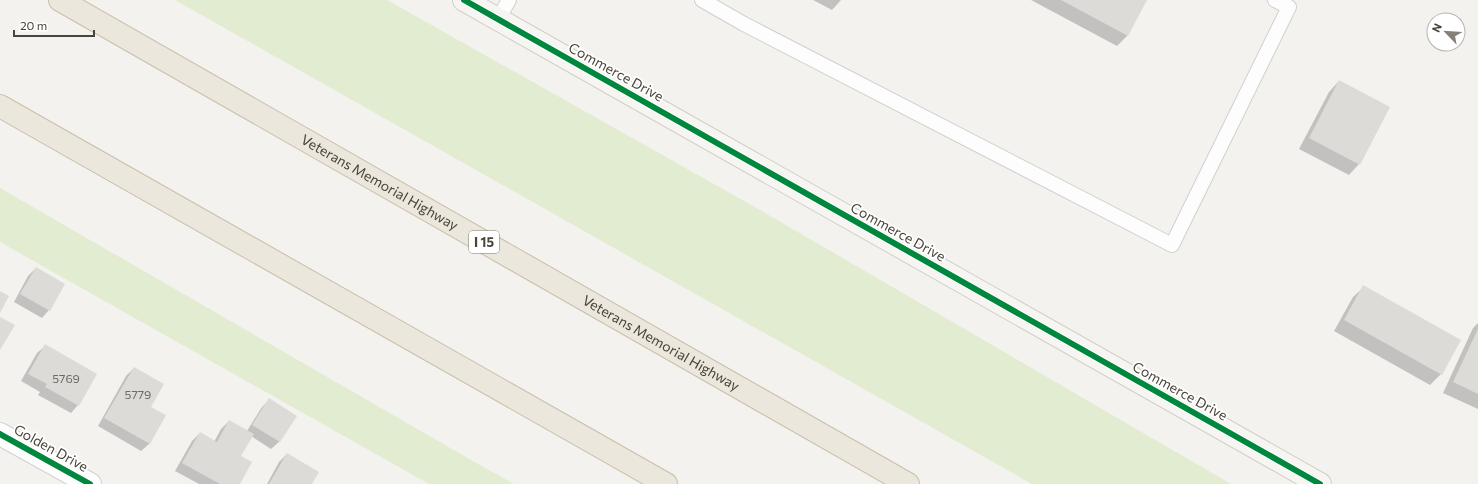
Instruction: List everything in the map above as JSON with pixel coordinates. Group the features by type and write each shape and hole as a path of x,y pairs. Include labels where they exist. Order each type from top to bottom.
{"highway":[{"name":"Veterans Memorial Highway","path":"60,0 908,484"},
{"path":"0,106 666,484"}],"street":[{"name":"Commerce Drive","path":"464,0 1320,484"},
{"name":"Golden Drive","path":"0,434 90,484"}],"lane":[{"path":"498,20 509,0"},
{"path":"702,0 751,27 1172,245 1289,7 1275,0"}],"green space":[{"path":"175,0 387,0 760,210 1231,484 1032,484"},
{"path":"0,188 514,484 429,484 0,242"}],"building":[{"path":"1061,0 1147,0 1128,36"},
{"path":"1339,80 1390,107 1360,165 1309,138"},
{"path":"36,267 65,284 50,311 20,294"},
{"path":"1363,285 1461,340 1442,375 1344,320"},
{"path":"0,291 9,296 0,313"},
{"path":"0,317 15,325 0,350"},
{"path":"1478,329 1478,394 1453,382"},
{"path":"45,344 97,374 79,406 45,387 47,384 28,374"},
{"path":"134,367 164,384 151,407 166,415 150,444 104,418"},
{"path":"269,398 297,416 280,442 252,425"},
{"path":"229,420 254,434 241,456 252,462 240,484 220,484 182,463 200,432 217,442"},
{"path":"287,453 319,472 312,484 269,484"}],"cycle path":[{"path":"464,0 1320,484"},
{"path":"0,434 90,484"}]}
